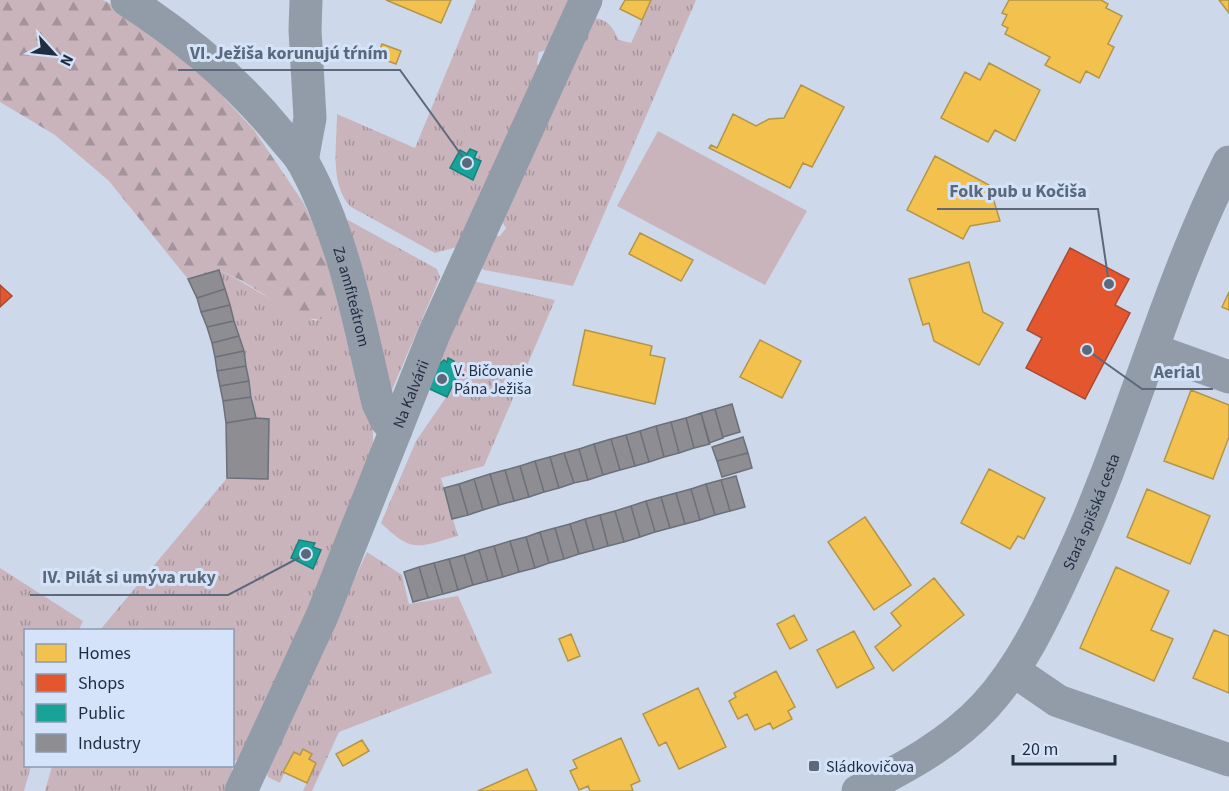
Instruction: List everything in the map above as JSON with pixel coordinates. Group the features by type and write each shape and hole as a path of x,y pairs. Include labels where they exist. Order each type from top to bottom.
{"street":[{"name":"Za amfiteátrom","path":"127,0 152,16 233,84 272,123 302,161 325,207 343,263 378,403 386,420 396,430"},
{"path":"302,161 310,118 304,30 306,0"},
{"name":"Na Kalvárii","path":"241,791 322,616 466,263 586,0"},
{"name":"Stará spišská cesta","path":"858,791 889,776 958,731 985,706 1014,671 1084,532 1188,255 1229,162"},
{"path":"1154,350 1229,377"},
{"path":"1014,671 1058,701 1229,760"}],"green space":[{"path":"0,0 103,0 118,8 204,76 254,130 303,202 332,262 338,290 328,317 317,319 297,315 246,283 219,270 188,279 109,181 55,135 0,102"},
{"path":"476,0 572,0 551,49 539,52 537,64 542,69 457,247 435,253 351,207 344,198 336,164 337,114 415,148"},
{"path":"651,0 696,0 573,286 484,270 481,267 493,236 500,236 506,228 500,218 594,18 610,25 619,40 631,43"},
{"path":"658,131 807,211 765,285 617,206"},
{"path":"348,220 437,269 440,277 389,397 345,221"},
{"path":"219,270 291,310 316,321 338,290 373,430 373,449 298,641 243,757 234,762 234,629 101,629 227,478 267,479 269,419 256,418 244,351"},
{"path":"473,281 555,300 484,466 441,478 458,536 424,545 409,544 381,523 416,441 449,393 457,376 454,361 449,358 436,367"},
{"path":"367,552 402,575 409,604 458,596 492,673 339,732 312,791 303,791 316,763 309,759 311,754 303,749 300,755 294,752 280,783 268,777 266,768"},
{"path":"0,568 83,621 79,629 24,629 24,767 31,767 24,791 0,791"},
{"path":"52,767 231,767 234,775 227,791 45,791"}],"building: Homes":[{"path":"386,0 451,0 441,23"},
{"path":"625,0 651,0 642,20 620,9"},
{"path":"1009,0 1101,0 1108,4 1106,8 1122,16 1108,44 1114,47 1099,78 1086,71 1080,83 1045,65 1050,57 1005,34 1008,28 1002,25 1007,15 1002,13"},
{"path":"1219,0 1229,0 1229,13"},
{"path":"382,44 401,51 396,64 377,57"},
{"path":"989,63 1040,90 1015,141 995,130 988,142 941,118 965,72 980,80"},
{"path":"801,85 844,107 812,167 803,163 790,188 709,148 711,145 717,148 733,114 756,126 769,119 784,118"},
{"path":"935,156 989,185 1000,221 970,226 963,239 907,210"},
{"path":"640,233 693,260 681,281 629,254"},
{"path":"969,262 983,312 1003,323 979,365 934,341 929,323 923,325 909,279"},
{"path":"1229,292 1229,310 1222,307"},
{"path":"585,330 652,346 650,355 665,358 655,404 573,385"},
{"path":"760,340 801,361 782,398 740,377"},
{"path":"1191,390 1229,405 1229,437 1213,479 1164,461"},
{"path":"989,469 1045,498 1024,539 1018,536 1010,549 961,523"},
{"path":"1147,489 1210,516 1190,564 1127,537"},
{"path":"865,517 911,585 874,610 828,542"},
{"path":"1116,567 1169,591 1151,630 1173,639 1154,681 1080,648"},
{"path":"934,578 964,615 893,671 875,647 901,626 891,613"},
{"path":"794,615 807,640 790,649 777,624"},
{"path":"1214,630 1229,636 1229,693 1193,678"},
{"path":"854,631 874,668 837,688 817,650"},
{"path":"571,634 580,656 568,661 559,639"},
{"path":"776,671 795,707 788,711 792,719 773,729 770,723 755,730 747,714 738,719 729,701 736,697 734,693"},
{"path":"698,688 726,747 679,769 666,742 659,746 643,714"},
{"path":"621,738 640,781 631,785 633,791 590,791 588,786 579,790 570,771 577,768 573,760"},
{"path":"362,740 369,751 343,766 336,754"},
{"path":"303,749 312,754 309,759 316,763 307,783 283,772 294,752 300,755"},
{"path":"527,769 537,791 478,791"}],"building: Shops":[{"path":"1070,248 1129,279 1115,305 1130,313 1085,399 1026,368 1042,338 1027,330"},
{"path":"0,285 12,296 0,307"}],"building: Public":[{"path":"470,149 477,152 474,158 481,161 473,180 450,168 460,150 467,154"},
{"name":"V. Bičovanie Pána Ježiša","path":"448,358 454,361 457,376 447,397 425,387 436,367 444,360 447,362"},
{"path":"299,540 315,543 313,547 321,550 313,569 291,558"}],"building: Industry":[{"path":"219,270 225,289 197,298 188,279"},
{"path":"225,289 230,305 201,312 197,298"},
{"path":"230,305 234,321 207,327 201,312"},
{"path":"234,321 239,336 212,343 207,327"},
{"path":"239,336 244,351 215,357 212,343"},
{"path":"244,351 246,366 217,371 215,357"},
{"path":"246,366 249,381 220,386 217,371"},
{"path":"249,381 251,397 223,401 220,386"},
{"path":"251,397 256,418 226,423 223,401"},
{"path":"732,404 740,432 723,437 715,409"},
{"path":"715,409 723,438 709,443 701,413"},
{"path":"701,413 710,444 694,448 686,418"},
{"path":"256,418 269,419 268,479 227,478 226,423"},
{"path":"686,418 694,448 679,453 671,422"},
{"path":"671,422 679,453 664,457 656,426"},
{"path":"656,426 664,457 649,462 640,431"},
{"path":"640,431 649,462 635,466 626,435"},
{"path":"626,435 635,466 620,470 611,439"},
{"path":"743,437 748,453 717,461 712,447"},
{"path":"611,439 620,470 603,475 594,444"},
{"path":"594,444 603,475 588,480 579,449"},
{"path":"579,449 588,480 574,483 564,453"},
{"path":"564,453 574,483 559,488 550,457"},
{"path":"748,453 752,468 722,477 717,461"},
{"path":"550,457 559,488 544,492 535,461"},
{"path":"535,461 544,492 529,497 520,466"},
{"path":"520,466 529,497 514,501 505,470"},
{"path":"505,470 514,501 499,505 490,474"},
{"path":"490,474 499,505 483,510 474,479"},
{"path":"736,476 745,507 730,511 721,480"},
{"path":"474,479 483,510 468,515 459,484"},
{"path":"721,480 730,511 715,515 706,484"},
{"path":"459,484 468,515 452,519 444,488"},
{"path":"706,484 715,515 700,520 691,489"},
{"path":"691,489 700,520 685,524 676,493"},
{"path":"676,493 685,524 670,528 661,497"},
{"path":"661,497 670,528 655,532 646,501"},
{"path":"646,501 655,532 640,537 631,506"},
{"path":"631,506 640,537 624,542 615,511"},
{"path":"615,511 624,542 608,546 600,515"},
{"path":"600,515 608,546 594,550 585,519"},
{"path":"585,519 594,550 579,554 570,524"},
{"path":"570,524 579,554 564,559 555,528"},
{"path":"555,528 564,559 549,563 540,532"},
{"path":"540,532 549,563 535,568 526,537"},
{"path":"526,537 535,568 519,572 510,541"},
{"path":"510,541 519,572 503,577 494,546"},
{"path":"494,546 503,577 488,581 479,550"},
{"path":"479,550 488,581 473,585 464,555"},
{"path":"464,555 473,585 458,590 449,559"},
{"path":"449,559 458,590 443,594 434,563"},
{"path":"434,563 443,594 428,598 419,567"},
{"path":"419,567 428,598 413,602 404,572"}],"place":[{"name":"VI. Ježiša korunujú tŕním","path":"467,163"},
{"name":"Folk pub u Kočiša","path":"1109,284"},
{"name":"Aerial","path":"1087,350"},
{"name":"V. Bičovanie Pána Ježiša","path":"442,379"},
{"name":"IV. Pilát si umýva ruky","path":"306,554"},
{"name":"Sládkovičova","path":"814,766"}]}
